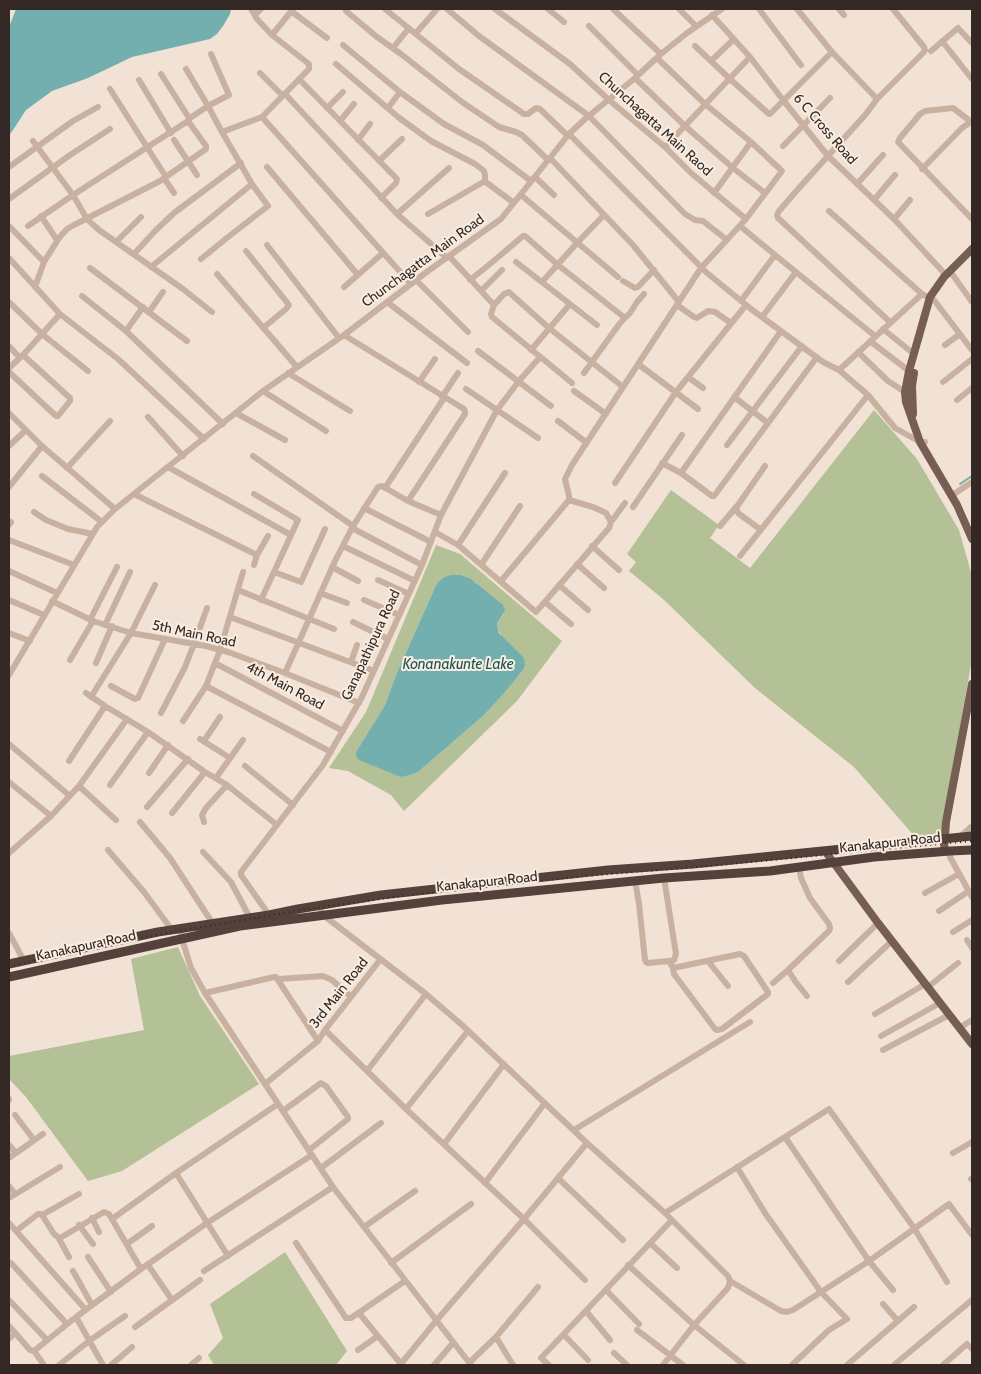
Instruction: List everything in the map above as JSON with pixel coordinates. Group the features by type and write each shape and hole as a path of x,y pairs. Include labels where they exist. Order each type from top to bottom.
{"highway":[{"name":"Kanakapura Road","path":"9,964 177,929 269,916 381,895 608,870 693,864 972,836"},
{"name":"Kanakapura Road","path":"9,976 240,926 323,915 442,900 635,880 770,871 874,857 972,850"}],"main road":[{"path":"972,249 948,273 932,297 909,371 905,392 906,402 922,442 957,505 972,539"},
{"path":"932,297 912,386 913,414 922,442 954,494 972,532"},
{"path":"947,851 946,822 972,684"},
{"path":"947,839 972,704"},
{"path":"825,851 972,1044"}],"street":[{"path":"222,132 262,117 309,69 309,64 272,35 250,9"},
{"path":"255,15 260,9"},
{"path":"386,9 459,69 524,114 528,114 536,108 540,109 701,268 762,317 817,357 839,370 868,395 896,428 922,442"},
{"path":"416,34 437,9"},
{"path":"447,9 479,36 588,116 685,214 695,220 703,221 727,240"},
{"name":"Chunchagatta Main Raod","path":"495,9 570,64 665,147 691,173 746,219"},
{"path":"548,9 564,22"},
{"path":"501,581 569,500 565,479 569,470 701,268 746,219 782,171 751,142 705,104 613,9"},
{"path":"679,9 696,26"},
{"name":"Chunchagatta Main Road","path":"9,675 12,664 30,641 57,592 93,534 115,509 288,373 342,336 448,256 501,219 568,135 659,56 696,26 722,9"},
{"path":"759,9 801,65"},
{"path":"797,9 832,52 877,99"},
{"path":"839,9 844,15"},
{"path":"890,322 778,218 779,211 866,114 877,99 925,50 893,9"},
{"path":"272,35 292,10 327,38"},
{"path":"346,11 462,102 498,127 522,135 549,159 634,245 678,304 694,317 698,318 708,311 715,312 731,323"},
{"name":"6 C Cross Road","path":"712,15 750,57 828,156 948,273 972,302"},
{"path":"588,26 685,126 765,193"},
{"path":"393,48 409,28"},
{"path":"931,51 958,28 972,43"},
{"path":"711,61 734,39"},
{"path":"942,41 972,79"},
{"path":"343,45 400,92 444,124 483,145 554,195"},
{"path":"695,46 769,114 832,52"},
{"path":"28,226 208,106 229,95 211,54"},
{"path":"665,147 750,57"},
{"path":"336,64 431,141 475,164 484,172 484,181"},
{"path":"186,69 252,184 268,206 201,259"},
{"path":"260,73 284,95 396,214 448,256 494,305"},
{"path":"35,287 44,262 66,230 74,224 87,219 165,177 207,148 161,74"},
{"path":"299,79 397,179 381,198"},
{"path":"138,80 170,132"},
{"path":"110,89 148,147 174,193"},
{"path":"327,108 343,92"},
{"path":"388,108 400,92"},
{"path":"783,146 830,98"},
{"path":"340,121 354,104"},
{"path":"9,167 36,144 98,106"},
{"path":"922,169 971,121 953,108 925,111 920,114 898,142 922,169 972,220"},
{"path":"262,117 383,253 468,332"},
{"path":"358,140 370,124"},
{"path":"9,198 110,129"},
{"path":"379,162 402,139"},
{"path":"174,140 197,175"},
{"path":"714,193 751,142"},
{"path":"36,144 73,195 87,219 99,230 212,312"},
{"path":"857,184 884,155"},
{"path":"134,254 154,231 174,213 241,163"},
{"path":"267,167 358,275"},
{"path":"396,214 449,168"},
{"path":"874,200 895,176"},
{"path":"484,181 514,203"},
{"path":"428,214 484,181"},
{"path":"152,267 252,184"},
{"path":"521,195 621,279 636,288 654,270"},
{"path":"894,219 910,200"},
{"path":"829,211 922,294 932,297 972,350"},
{"path":"542,282 604,215"},
{"path":"41,216 58,240"},
{"path":"116,242 141,217"},
{"path":"9,226 44,262"},
{"path":"740,226 796,272 909,371"},
{"path":"470,280 525,236 558,265 625,318"},
{"path":"267,245 342,336 464,409 465,414 408,500"},
{"path":"246,251 289,305 263,328"},
{"path":"344,287 383,253"},
{"path":"615,483 676,392 731,323 744,303 754,282 775,255"},
{"path":"9,258 60,314 118,359 204,439"},
{"path":"516,262 597,325"},
{"path":"90,268 187,341"},
{"path":"481,291 502,270"},
{"path":"762,317 796,272"},
{"path":"216,274 297,367"},
{"path":"149,312 163,292"},
{"path":"572,383 492,317 494,305 504,294 509,292 549,328 623,387"},
{"path":"584,373 620,323 644,294"},
{"path":"839,370 922,294"},
{"path":"82,296 126,331 223,424"},
{"path":"9,302 42,334 88,371"},
{"path":"387,302 467,362"},
{"path":"531,350 570,304"},
{"path":"126,331 143,307"},
{"path":"9,368 60,314"},
{"path":"883,329 914,354"},
{"path":"681,473 781,331"},
{"path":"945,345 960,334"},
{"path":"9,346 70,398 70,401 56,416 9,372"},
{"path":"727,445 802,346"},
{"path":"478,351 551,406"},
{"path":"858,352 888,381 905,392"},
{"name":"Ganapathipura Road","path":"269,916 240,872 324,765 359,703 374,671 422,565 441,514 497,410 540,357"},
{"path":"662,463 681,473 714,496 817,357"},
{"path":"419,382 435,359"},
{"path":"943,382 972,359"},
{"path":"638,364 698,410"},
{"path":"288,373 350,411"},
{"path":"385,488 458,373"},
{"path":"688,378 704,388"},
{"path":"957,400 972,388"},
{"path":"466,389 538,438"},
{"path":"574,391 606,414"},
{"path":"263,392 326,431"},
{"path":"740,556 868,395"},
{"path":"734,398 768,423"},
{"path":"236,413 284,440"},
{"path":"9,414 42,446 115,509"},
{"path":"148,417 182,456"},
{"path":"67,468 110,421"},
{"path":"558,421 587,443"},
{"path":"9,446 26,430"},
{"path":"634,507 682,436"},
{"path":"9,486 42,446"},
{"path":"252,456 353,527 422,565"},
{"path":"720,526 737,506 765,466"},
{"path":"168,467 291,535"},
{"path":"458,545 505,473"},
{"path":"42,476 102,522"},
{"path":"954,494 972,482"},
{"path":"285,673 332,567 353,527 378,487 382,486 408,500 441,514"},
{"path":"134,494 257,555"},
{"path":"254,494 298,520 261,600"},
{"path":"569,500 606,513 611,522"},
{"path":"435,532 458,545 535,612 538,611 609,528 625,502"},
{"path":"481,565 520,506"},
{"path":"737,506 736,510 738,513 761,530"},
{"path":"364,508 431,542"},
{"path":"34,512 46,520 68,529 93,534"},
{"path":"274,572 301,582 325,529"},
{"path":"254,565 257,555 268,536"},
{"path":"9,540 74,565"},
{"path":"343,546 414,581"},
{"path":"592,546 619,570"},
{"path":"577,564 604,588"},
{"path":"70,660 117,567"},
{"path":"332,567 358,581"},
{"path":"9,571 57,592"},
{"path":"96,663 130,572"},
{"path":"182,721 206,686 220,650 243,572"},
{"path":"378,580 409,594"},
{"path":"155,585 131,633 89,695 227,785 277,825"},
{"path":"559,585 588,610"},
{"path":"238,590 334,629"},
{"path":"320,593 347,602"},
{"path":"9,600 44,615"},
{"path":"364,600 399,615"},
{"name":"5th Main Road","path":"52,602 91,621 131,633 220,650 285,673 359,703"},
{"path":"545,602 571,624"},
{"path":"161,713 185,667 206,608"},
{"path":"230,617 374,671"},
{"path":"353,622 388,639"},
{"path":"9,633 30,641"},
{"path":"111,686 138,698 165,640"},
{"path":"351,662 357,645"},
{"name":"4th Main Road","path":"215,663 343,731"},
{"path":"206,686 331,752"},
{"path":"69,761 105,706"},
{"path":"220,717 202,740 230,758"},
{"path":"9,853 51,816 79,786 127,719"},
{"path":"110,785 148,732"},
{"path":"216,778 243,740"},
{"path":"9,744 70,796"},
{"path":"150,773 168,745"},
{"path":"148,807 188,759"},
{"path":"246,766 293,804"},
{"path":"172,813 205,772"},
{"path":"9,782 51,816"},
{"path":"204,822 202,815 206,808 227,785"},
{"path":"79,786 116,820"},
{"path":"140,822 170,858 213,924"},
{"path":"959,838 972,826"},
{"path":"108,850 177,929 191,968 204,993 333,1187 470,1364 496,1337 538,1287"},
{"path":"938,911 971,894 947,851"},
{"path":"203,852 230,882 250,918"},
{"path":"773,983 830,928 810,898 801,878 799,867"},
{"path":"925,893 959,874"},
{"path":"635,880 645,960 648,963 674,960 676,954 664,878"},
{"path":"319,906 323,915 426,994 468,1031 587,1143 665,1213 721,1268 730,1281 772,1307 787,1312 793,1310 869,1261 949,1204 972,1235"},
{"path":"953,932 972,920"},
{"path":"839,961 878,923"},
{"path":"9,932 24,961"},
{"path":"967,940 972,948"},
{"path":"848,982 892,941"},
{"path":"668,961 673,968 674,974 715,1029 719,1030 767,996 768,992 740,954 673,968"},
{"name":"3rd Main Road","path":"278,979 318,1041 380,960"},
{"path":"708,961 728,986"},
{"path":"875,1014 926,985 958,963"},
{"path":"788,970 807,996"},
{"path":"204,993 274,977 278,979 323,976 332,980 351,997"},
{"path":"368,1071 426,994"},
{"path":"881,1036 940,1003"},
{"path":"883,1050 949,1015"},
{"path":"959,1028 972,1020"},
{"path":"574,1130 750,1022"},
{"path":"325,1030 406,1109 524,1219 585,1280"},
{"path":"406,1109 468,1031"},
{"path":"265,1084 318,1041"},
{"path":"444,1144 504,1064"},
{"path":"34,1351 92,1305 310,1152 348,1119 346,1114 326,1086 321,1083 176,1173 112,1219"},
{"path":"485,1183 545,1103"},
{"path":"665,1213 830,1109 914,1228 948,1282"},
{"path":"15,1116 34,1140"},
{"path":"321,1168 381,1123"},
{"path":"9,1158 43,1134"},
{"path":"785,1137 869,1261 893,1290"},
{"path":"953,1153 972,1142"},
{"path":"359,1313 400,1365 587,1143"},
{"path":"9,1145 16,1153"},
{"path":"9,1186 12,1196 60,1167"},
{"path":"737,1167 765,1214 821,1292 847,1319 829,1330 792,1365"},
{"path":"176,1173 228,1256"},
{"path":"558,1178 623,1240"},
{"path":"204,1271 333,1187"},
{"path":"364,1227 415,1192"},
{"path":"16,1231 38,1214 42,1215 79,1194"},
{"path":"391,1263 470,1204"},
{"path":"58,1238 92,1218 107,1212 141,1270"},
{"path":"42,1215 68,1257"},
{"path":"92,1218 99,1232"},
{"path":"549,1365 542,1358 672,1220"},
{"path":"9,1224 86,1310"},
{"path":"79,1226 93,1244"},
{"path":"127,1244 152,1226"},
{"path":"296,1243 346,1318 351,1318 359,1313 405,1281"},
{"path":"650,1243 678,1268"},
{"path":"88,1257 111,1292"},
{"path":"12,1263 67,1324"},
{"path":"148,1265 172,1300"},
{"path":"628,1266 694,1325 744,1365"},
{"path":"73,1271 92,1305"},
{"path":"135,1327 200,1280"},
{"path":"663,1365 694,1325 728,1288 730,1281"},
{"path":"606,1290 638,1327 683,1365"},
{"path":"9,1300 47,1340"},
{"path":"894,1365 972,1300"},
{"path":"883,1304 898,1321"},
{"path":"847,1365 914,1307"},
{"path":"586,1312 610,1340"},
{"path":"60,1365 89,1341 125,1316"},
{"path":"76,1317 103,1365"},
{"path":"9,1326 30,1350 34,1351 44,1365"},
{"path":"9,1339 15,1333"},
{"path":"564,1334 588,1360"},
{"path":"358,1350 378,1336"},
{"path":"496,1337 514,1365"},
{"path":"436,1364 453,1343"},
{"path":"943,1365 967,1344 972,1349"},
{"path":"111,1365 132,1348"},
{"path":"614,1353 627,1365"},
{"path":"191,1365 199,1358"}],"green space":[{"path":"874,410 917,459 959,530 972,576 972,659 941,836 916,838 854,767 755,688 663,599 629,571 636,562 627,554 671,490 719,525 710,538 750,568"},
{"path":"436,545 460,554 562,641 517,701 404,811 391,795 348,771 329,768 366,712","holes":["461,575 475,582 504,613 497,623 498,630 523,670 483,716 418,772 401,777 356,752 385,705 396,675 437,583 443,578"]},
{"path":"178,947 200,996 259,1084 122,1171 88,1181 26,1097 9,1079 9,1056 144,1030 131,959"},
{"path":"285,1252 347,1351 336,1365 214,1365 208,1355 223,1338 210,1304"}],"water":[{"path":"16,9 231,9 223,26 210,39 132,57 88,78 52,91 26,110 9,136 9,27"},
{"name":"Konanakunte Lake","path":"451,575 461,575 471,579 503,605 505,611 497,623 499,633 524,658 525,665 523,670 483,716 418,772 401,777 359,760 356,752 385,705 396,675 437,583"}],"waterway":[{"path":"960,484 972,476"}],"railway":[{"path":"9,966 150,936 296,911 401,896 585,876 972,841"}]}
